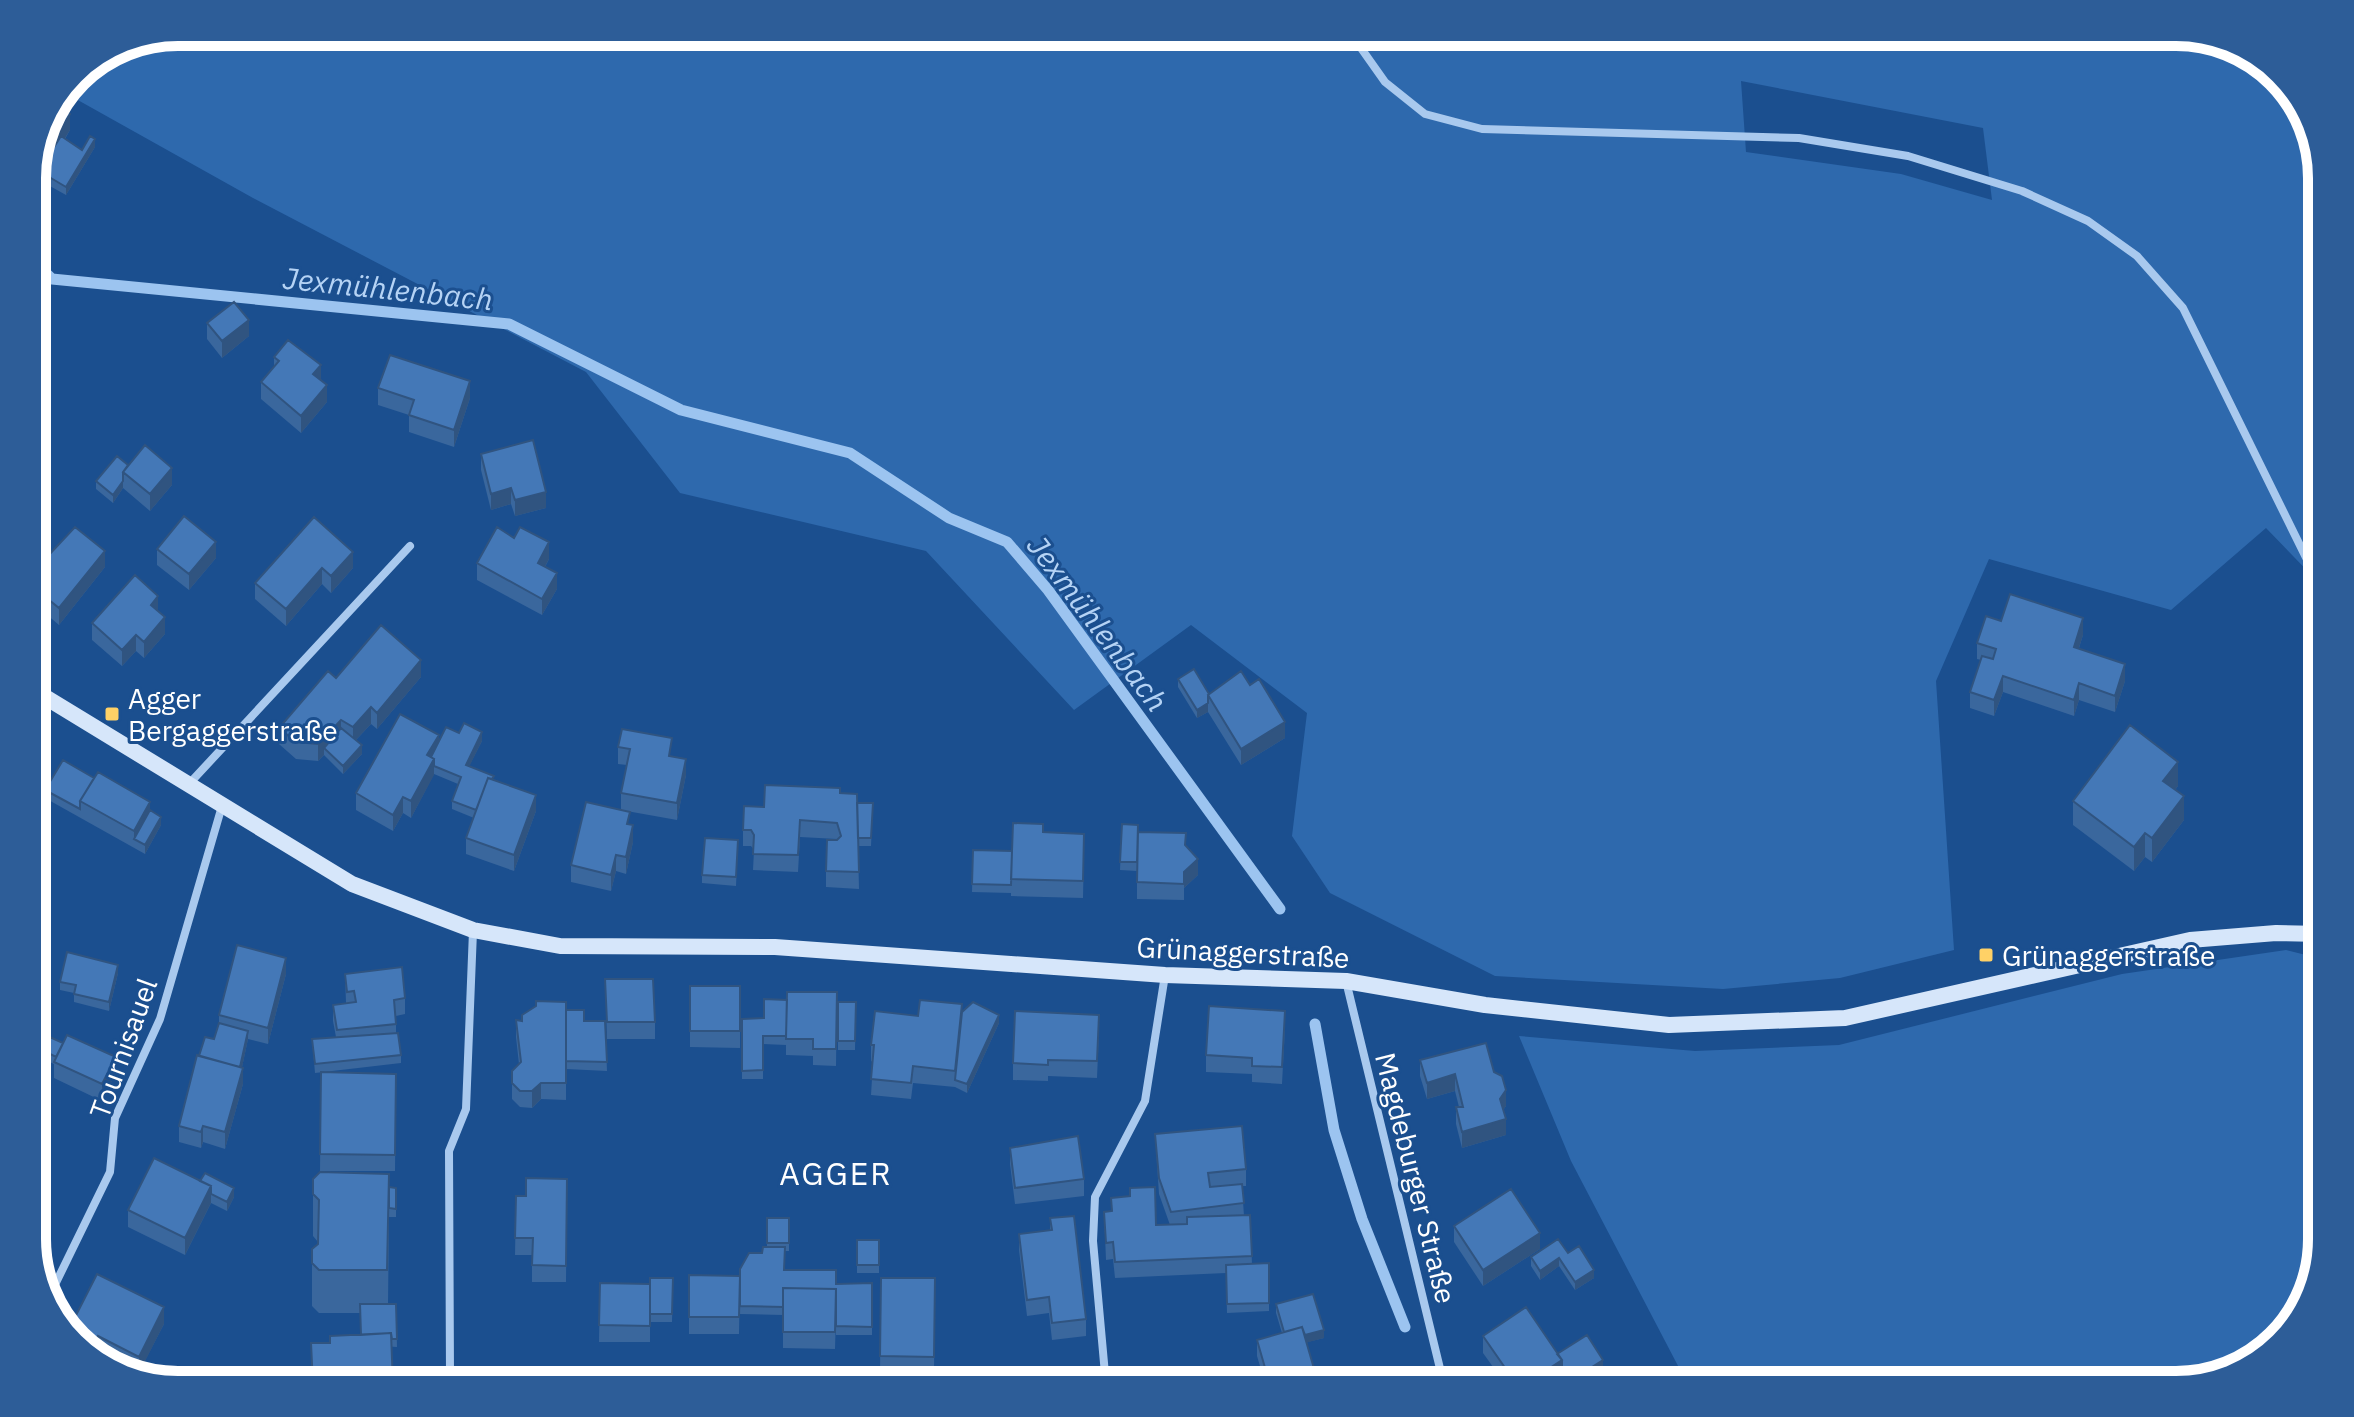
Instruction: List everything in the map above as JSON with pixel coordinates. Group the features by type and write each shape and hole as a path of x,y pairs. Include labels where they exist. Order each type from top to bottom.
{"street":[{"path":"1360,46 1385,82 1425,114 1482,129 1799,138 1908,156 2022,191 2088,221 2137,256 2183,308 2308,562"},
{"path":"188,785 410,546"},
{"name":"Grünaggerstraße","path":"46,698 352,884 473,930 560,946 775,947 1165,975 1346,981 1485,1005 1669,1025 1845,1018 2190,940 2276,933 2308,934"},
{"name":"Tournisauel","path":"55,1285 110,1172 115,1118 160,1019 222,806"},
{"path":"450,1371 449,1151 466,1109 473,930"},
{"path":"1105,1371 1093,1241 1095,1197 1145,1101 1165,975"},
{"name":"Magdeburger Straße","path":"1346,981 1441,1371"}],"shaded area":[{"path":"178,46 2193,47 2226,56 2263,79 2286,105 2301,136 2305,153 2308,170 2308,572 2266,528 2171,610 1989,559 1936,681 1954,950 1840,978 1723,989 1495,976 1330,893 1292,836 1307,713 1191,625 1074,710 926,551 680,493 586,372 253,198 73,98 91,79 112,64 136,53","holes":["1741,81 1983,128 1992,200 1901,174 1746,152"]},
{"path":"2286,950 2308,956 2308,1238 2303,1273 2281,1319 2256,1344 2226,1361 2193,1370 1681,1371 1571,1161 1519,1036 1695,1051 1839,1045 2122,974"}],"building":[{"path":"65,111 70,114 51,144"},
{"path":"61,136 82,150 90,136 95,139 66,187 46,175 49,155"},
{"path":"234,302 249,320 222,341 207,323"},
{"path":"288,340 321,365 313,374 327,385 301,416 261,382 279,361 274,357"},
{"path":"390,355 470,381 454,430 409,415 414,400 378,388"},
{"path":"533,440 546,492 515,500 511,488 491,494 481,454"},
{"path":"145,445 172,468 150,494 123,472"},
{"path":"117,456 128,465 123,472 123,481 113,495 96,481"},
{"path":"184,516 216,542 189,574 157,549"},
{"path":"314,517 353,552 331,576 322,568 286,609 255,583"},
{"path":"75,527 105,551 59,608 46,597 46,558"},
{"path":"497,527 514,538 520,527 549,542 538,563 557,573 542,599 477,563"},
{"path":"135,575 158,596 151,605 165,617 144,642 136,635 122,650 92,623"},
{"path":"2010,594 2083,618 2074,647 2125,664 2115,696 2079,683 2074,700 2003,676 1994,700 1970,692 1982,656 1993,659 1996,649 1977,643 1986,616 2001,621"},
{"path":"381,625 421,660 377,713 371,707 353,727 341,720 318,744 296,742 279,728 328,671 336,678"},
{"path":"1194,669 1209,694 1208,703 1197,710 1178,679"},
{"path":"1241,671 1250,685 1259,679 1285,722 1241,749 1208,695"},
{"path":"400,714 439,735 427,755 434,759 411,801 403,797 393,815 356,793"},
{"path":"464,723 482,732 466,765 494,776 488,778 476,810 452,801 461,777 434,766 431,757 446,727 459,733"},
{"path":"2130,725 2178,762 2163,781 2184,796 2152,838 2145,833 2134,847 2073,801"},
{"path":"341,728 362,745 343,766 324,748"},
{"path":"622,729 672,738 669,756 686,759 677,803 621,793 630,749 618,747"},
{"path":"63,760 94,778 80,801 80,809 46,788"},
{"path":"98,772 150,802 134,831 80,801"},
{"path":"488,778 536,795 514,855 466,838"},
{"path":"765,785 840,788 840,793 857,794 859,872 826,871 827,840 837,840 841,836 837,823 800,820 798,855 753,854 754,835 751,830 743,830 744,806 764,807"},
{"path":"586,802 630,812 627,824 633,825 626,857 616,855 611,875 571,865"},
{"path":"857,803 873,803 871,838 858,838"},
{"path":"150,810 161,817 145,845 134,839"},
{"path":"1013,823 1043,824 1043,832 1084,834 1083,881 1011,879"},
{"path":"1122,824 1138,825 1137,862 1120,862"},
{"path":"1138,832 1186,833 1185,845 1198,859 1184,872 1184,884 1137,882"},
{"path":"705,838 738,840 736,877 702,875"},
{"path":"973,850 1012,851 1011,885 972,884"},
{"path":"237,945 286,958 268,1028 219,1015"},
{"path":"67,952 118,965 109,1002 74,994 76,985 60,982"},
{"path":"402,967 405,998 394,1000 396,1024 337,1030 333,1005 356,1002 354,991 347,992 345,974"},
{"path":"605,979 653,979 655,1022 607,1022"},
{"path":"690,986 740,986 740,1031 690,1031"},
{"path":"787,992 837,992 836,1049 813,1049 813,1039 786,1039"},
{"path":"764,999 787,1000 786,1036 763,1036 763,1070 742,1071 742,1019 764,1018"},
{"path":"920,1000 962,1004 955,1071 913,1066 911,1083 871,1079 875,1011 918,1016"},
{"path":"536,1001 566,1002 566,1083 541,1083 532,1091 520,1091 512,1083 512,1071 521,1062 516,1020 522,1021 522,1015 536,1006"},
{"path":"838,1002 856,1002 855,1041 838,1041"},
{"path":"973,1002 999,1015 967,1084 955,1080 962,1012"},
{"path":"1209,1006 1285,1011 1282,1067 1252,1066 1252,1058 1206,1055"},
{"path":"566,1010 584,1010 584,1021 605,1021 607,1062 566,1061"},
{"path":"1015,1011 1099,1015 1097,1061 1048,1060 1048,1065 1013,1063"},
{"path":"219,1023 248,1031 240,1067 199,1056 205,1037 214,1039"},
{"path":"398,1033 401,1055 315,1064 312,1039"},
{"path":"46,1035 63,1043 56,1057 46,1052"},
{"path":"67,1035 116,1057 102,1084 54,1062"},
{"path":"1486,1043 1494,1072 1502,1076 1506,1090 1500,1099 1506,1119 1462,1132 1456,1107 1463,1107 1455,1074 1427,1083 1420,1060"},
{"path":"197,1055 243,1068 225,1132 203,1126 201,1132 179,1126"},
{"path":"321,1072 396,1074 395,1155 320,1154"},
{"path":"1242,1126 1246,1169 1208,1173 1210,1187 1242,1184 1244,1203 1171,1212 1159,1178 1155,1134"},
{"path":"1078,1136 1084,1179 1015,1188 1010,1148"},
{"path":"154,1158 211,1186 185,1238 128,1210"},
{"path":"320,1172 389,1174 387,1270 319,1270 312,1263 312,1249 318,1244 319,1200 313,1194 313,1179"},
{"path":"205,1173 234,1188 227,1202 211,1194 211,1186 200,1181"},
{"path":"526,1178 567,1179 566,1266 532,1265 533,1238 515,1238 516,1196 526,1196"},
{"path":"389,1187 396,1188 396,1209 389,1208"},
{"path":"1155,1187 1156,1225 1187,1224 1187,1217 1250,1215 1252,1256 1115,1262 1113,1242 1106,1243 1104,1212 1112,1211 1111,1198 1130,1196 1130,1188"},
{"path":"1511,1189 1540,1233 1483,1270 1454,1226"},
{"path":"1074,1216 1086,1319 1052,1323 1049,1297 1027,1300 1019,1234 1052,1230 1050,1218"},
{"path":"767,1218 789,1218 789,1243 767,1243"},
{"path":"1558,1239 1568,1253 1579,1246 1594,1270 1575,1282 1559,1258 1540,1271 1531,1257"},
{"path":"857,1240 879,1240 879,1265 857,1265"},
{"path":"763,1247 785,1247 784,1270 836,1270 836,1284 872,1283 872,1327 836,1326 836,1289 783,1288 783,1307 740,1306 740,1269 749,1253 762,1253"},
{"path":"1269,1263 1269,1303 1227,1304 1226,1265"},
{"path":"97,1274 164,1307 139,1357 98,1336 96,1342 74,1320"},
{"path":"689,1275 740,1276 739,1317 689,1317"},
{"path":"650,1278 673,1278 672,1314 650,1314"},
{"path":"881,1278 935,1278 934,1357 880,1356"},
{"path":"600,1283 650,1284 650,1326 599,1325"},
{"path":"783,1288 836,1289 835,1332 783,1332"},
{"path":"1313,1294 1324,1330 1305,1335 1302,1327 1284,1332 1276,1304"},
{"path":"360,1304 396,1304 397,1339 392,1339 391,1333 361,1335"},
{"path":"1526,1307 1562,1360 1545,1371 1507,1371 1483,1336"},
{"path":"1302,1327 1315,1371 1266,1371 1257,1340"},
{"path":"391,1333 392,1371 312,1371 311,1343 330,1343 330,1336"},
{"path":"1587,1335 1603,1360 1586,1371 1564,1371 1557,1354"},
{"path":"98,1344 136,1364 112,1353"}],"waterway":[{"name":"Jexmühlenbach","path":"46,273 52,279 509,324 681,410 850,453 949,518 1007,542 1048,590 1280,909"},
{"name":"Jexmühlenbach","path":"1315,1024 1334,1130 1362,1219 1405,1327"}],"place":[{"name":"Agger Bergaggerstraße","path":"112,714"},
{"name":"Grünaggerstraße","path":"1986,955"}],"district":[{"name":"AGGER","path":"836,1173"}]}
